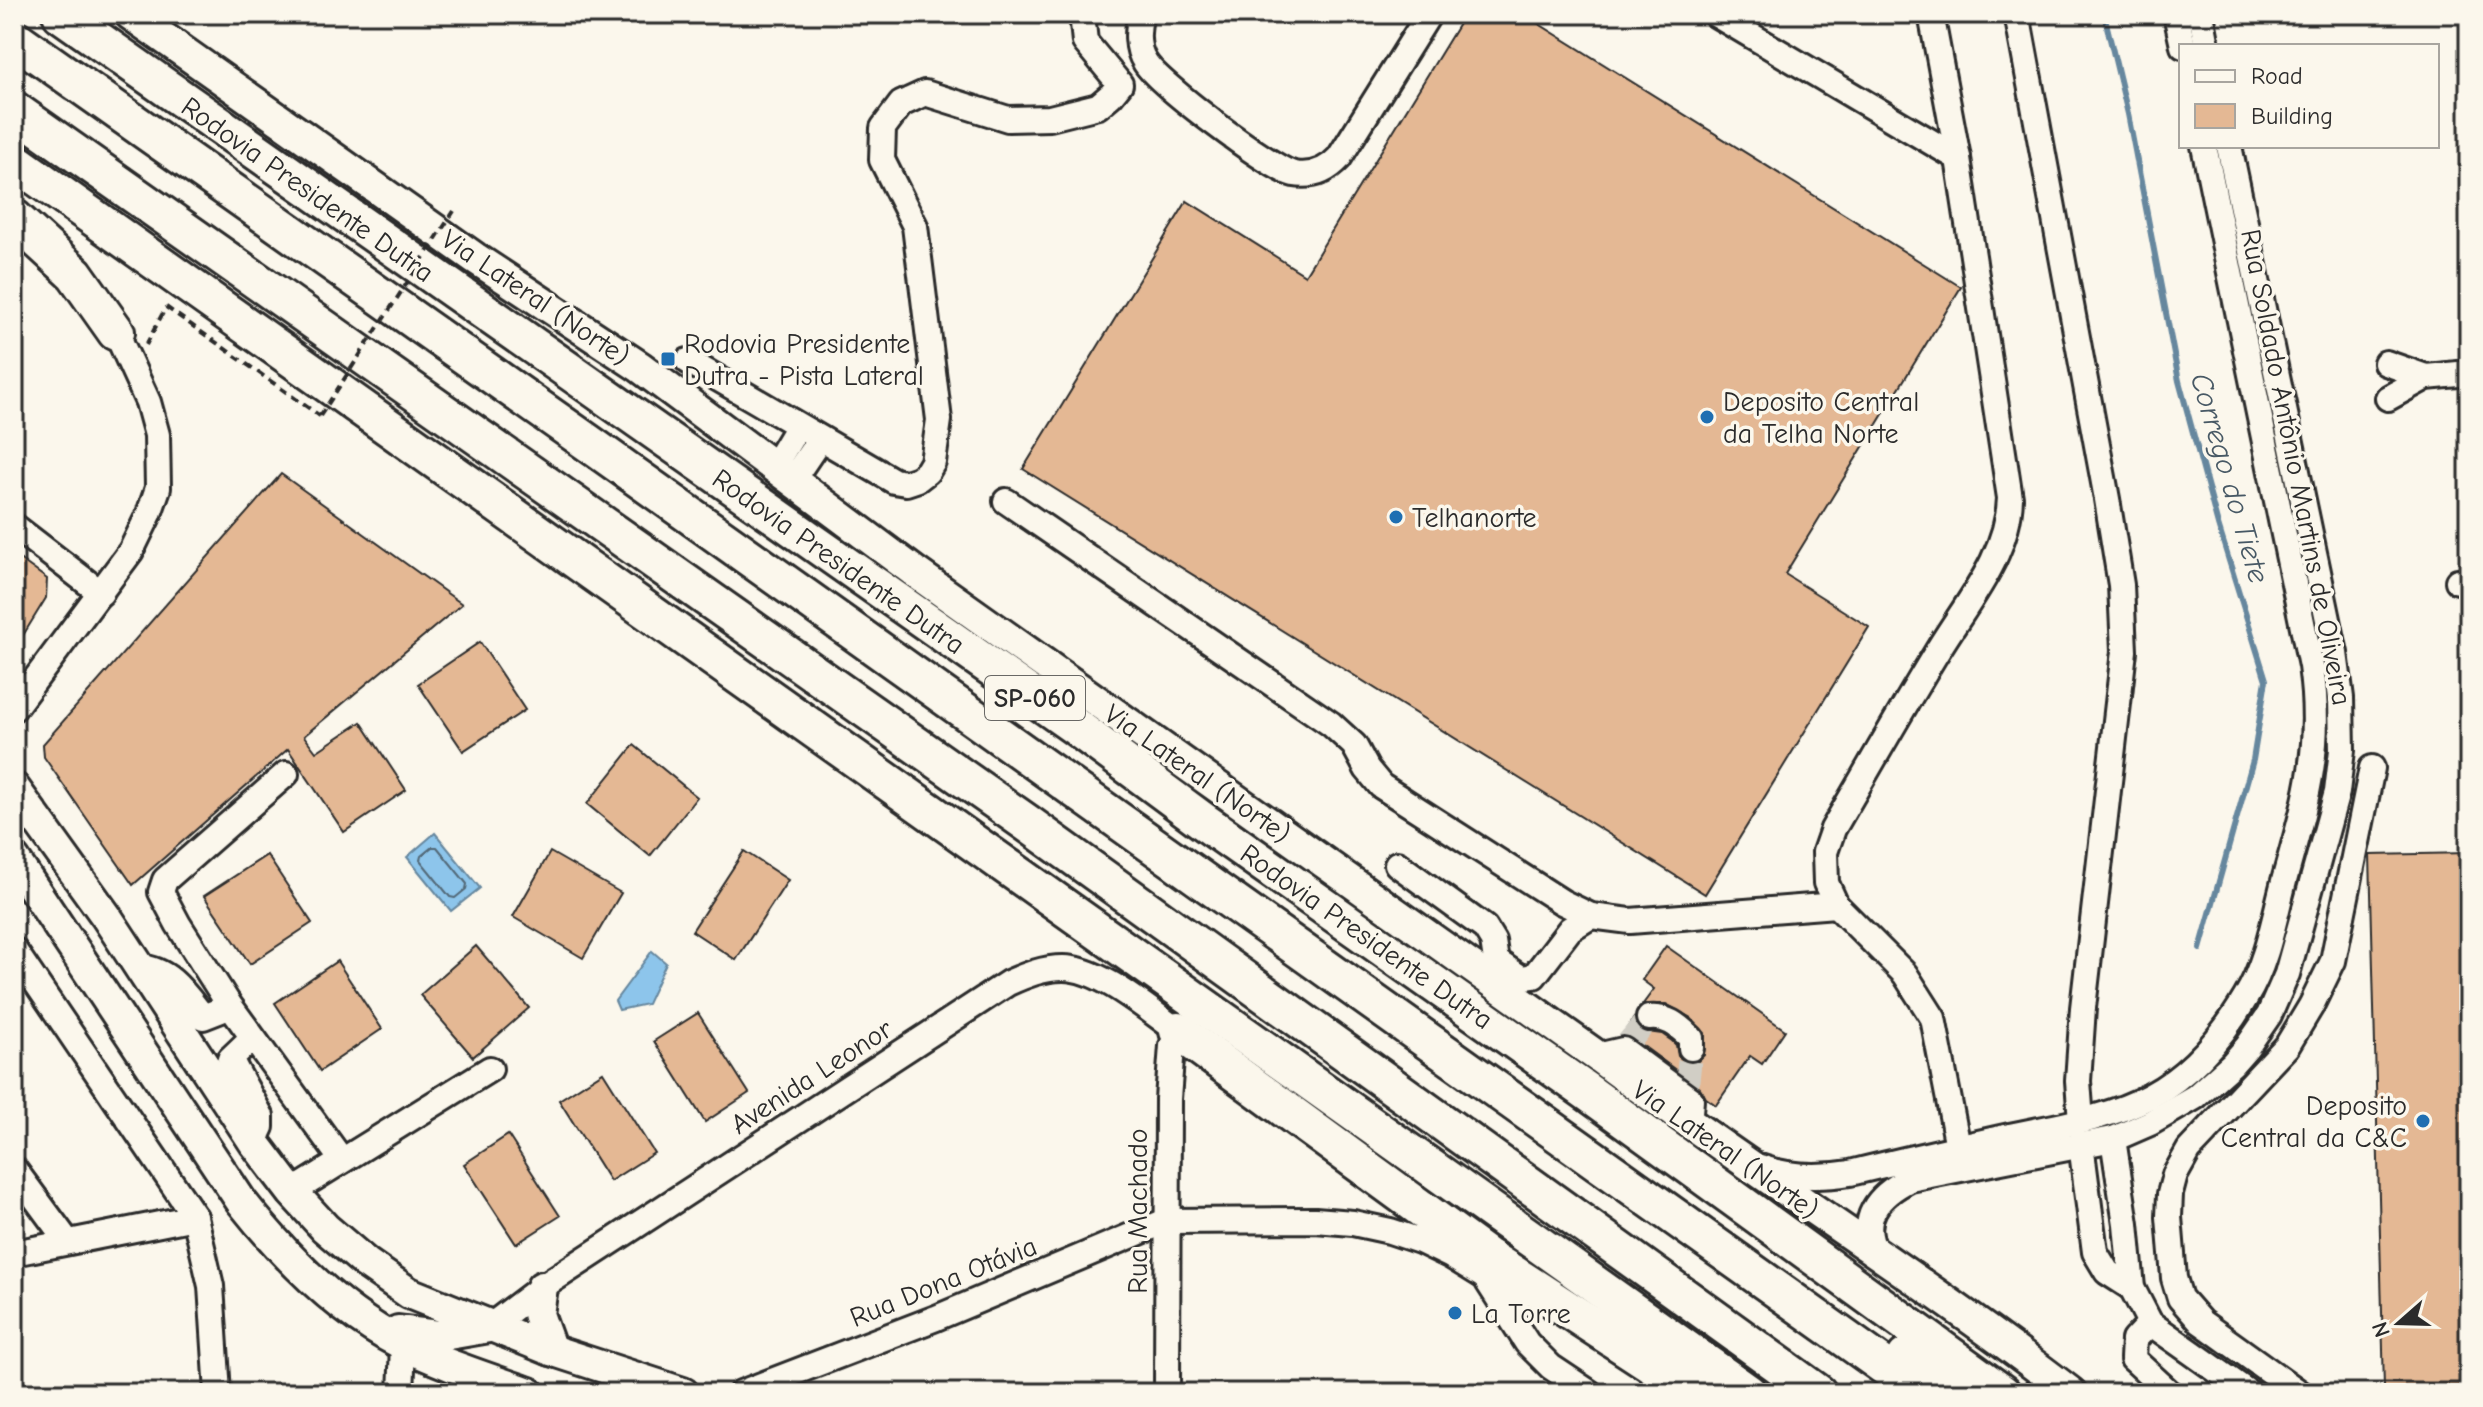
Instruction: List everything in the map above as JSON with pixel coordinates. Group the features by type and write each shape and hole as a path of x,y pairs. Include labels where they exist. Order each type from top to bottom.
{"highway":[{"name":"Rodovia Presidente Dutra","path":"61,14 1076,727 2002,1393"},
{"name":"Rodovia Presidente Dutra","path":"14,38 597,449 1922,1393"},
{"path":"14,110 1027,823 1818,1393"},
{"path":"14,161 1748,1393"},
{"path":"14,218 75,274 116,332"},
{"path":"161,265 177,265 276,318 395,399 475,459 544,499 577,506"},
{"path":"1178,1031 1486,1256 1696,1393"},
{"path":"1529,1051 1584,1120 1733,1234 1956,1393"}],"main road":[{"name":"Via Lateral (Norte)","path":"130,14 475,258 640,367 941,590 1616,1050 1689,1103 1742,1161 2071,1393"},
{"path":"14,788 139,967 254,1142 292,1192 325,1228 366,1263 409,1293 551,1350 683,1393"},
{"path":"14,859 241,1201 269,1236 333,1298 403,1345 529,1393"},
{"path":"542,1287 538,1314 551,1350"},
{"path":"369,1324 437,1336 489,1327"}],"street":[{"path":"1082,14 1085,42 1120,84"},
{"path":"1141,14 1139,48 1145,63 1160,81 1284,171 1308,174 1321,172 1339,158 1429,14"},
{"path":"1715,14 1958,158"},
{"path":"1931,14 1958,158 2010,513 2000,551 1937,650 1833,829 1825,852 1825,869 1826,883 1836,905 1905,974 1933,1018 1958,1147"},
{"path":"2017,14 2121,585 2124,651 2083,1008 2078,1081 2095,1252 2107,1272 2132,1288"},
{"path":"2176,14 2183,44"},
{"path":"2201,14 2207,44"},
{"path":"688,361 894,481 906,483 918,479 933,462 939,420 915,226 882,160 883,128 901,104 925,93 1008,119 1050,118 1098,106 1120,84 1160,81"},
{"name":"Rua Soldado Antônio Martins de Oliveira","path":"1742,1161 1774,1172 1822,1177 1958,1147 2081,1132 2113,1139 2184,1104 2215,1080 2247,1047 2269,1015 2287,974 2337,792 2342,750 2339,683 2204,148"},
{"name":"Rua Soldado Antônio Martins de Oliveira","path":"1877,1255 1870,1242 1871,1216 1880,1200 1900,1184 2081,1132 2149,1096 2214,1044 2248,994 2262,961 2310,785 2316,742 2316,702 2229,148"},
{"path":"14,243 69,287 116,332 148,402 157,435 158,488 141,533 101,593 14,708"},
{"path":"2386,363 2426,377"},
{"path":"2388,398 2426,377 2469,373"},
{"path":"784,473 798,426"},
{"path":"784,473 820,439"},
{"path":"1006,501 1331,724 1354,745 1381,786 1562,902 1591,916 1630,921 1836,905"},
{"path":"14,526 101,593"},
{"path":"2300,1393 2201,1322 2180,1298 2174,1278 2170,1194 2175,1175 2189,1150 2287,1046 2333,961 2372,768"},
{"path":"286,774 165,880 161,892 228,1003 341,1159"},
{"path":"1397,864 1485,928 1493,941 1496,961 1521,978 1527,979 1539,972 1570,929 1591,916"},
{"path":"14,950 195,1217 211,1286 218,1393"},
{"path":"139,967 153,968 174,981 203,1017 212,1015 228,1003"},
{"name":"Avenida Leonor","path":"489,1327 542,1287 1008,983 1035,972 1065,968 1095,975 1178,1031"},
{"path":"1649,1018 1662,1016 1678,1026 1691,1038 1691,1048"},
{"name":"Rua Machado","path":"1167,1393 1169,1069 1178,1031"},
{"path":"252,1038 230,1059 261,1116 261,1127 254,1142"},
{"path":"292,1192 490,1069"},
{"path":"2113,1139 2132,1288 2150,1323 2249,1393"},
{"path":"14,1169 67,1241"},
{"path":"14,1253 195,1217"},
{"path":"1166,1221 1270,1218 1353,1223 1420,1241 1484,1276 1660,1387"},
{"name":"Rua Dona Otávia","path":"741,1393 936,1318 1166,1221"},
{"path":"1484,1276 1527,1343 1551,1367 1590,1393"},
{"path":"2150,1323 2134,1340 2133,1359 2170,1393"},
{"path":"401,1393 403,1345"}],"path":[{"path":"134,368 166,307 320,416 454,211"}],"water":[{"path":"435,833 480,888 451,911 407,857"},
{"path":"652,951 666,963 647,1004 619,1010 615,1001"}],"building":[{"path":"1465,14 1523,14 1961,287 1785,574 1869,627 1705,894 1023,469 1187,201 1305,275"},
{"path":"281,474 462,604 304,736 316,752 361,722 406,790 344,832 288,749 133,885 44,757 43,744"},
{"path":"14,555 47,579 46,598 14,650"},
{"path":"480,642 525,710 463,751 418,684"},
{"path":"634,745 697,797 650,856 587,804"},
{"path":"744,851 788,880 736,960 692,931"},
{"path":"550,852 621,893 583,958 513,917"},
{"name":"Deposito Central da C&C","path":"2469,853 2469,1386 2384,1388 2370,855"},
{"path":"267,855 312,923 250,964 204,896"},
{"path":"476,946 529,1008 473,1057 420,995"},
{"path":"1666,946 1785,1030 1762,1064 1750,1056 1716,1105 1706,1098 1700,1088 1632,1038 1622,1035 1634,1018 1641,1031 1662,1034 1672,1041 1678,1056 1684,1061 1698,1061 1704,1055 1705,1033 1691,1018 1666,1004 1643,1004 1654,989 1642,980"},
{"path":"337,961 382,1029 320,1071 275,1003"},
{"path":"698,1013 749,1093 705,1122 654,1041"},
{"path":"603,1072 654,1153 610,1181 559,1100"},
{"path":"508,1135 560,1216 516,1244 464,1164"}],"waterway":[{"name":"Corrego do Tiete","path":"2104,14 2128,114 2179,381 2218,525 2266,680 2253,760 2200,949"}],"tunnel":[{"path":"1628,1043 1649,1018"},
{"path":"1687,1085 1691,1048"}],"place":[{"name":"Rodovia Presidente Dutra - Pista Lateral","path":"668,359"},
{"name":"Deposito Central da Telha Norte","path":"1707,417"},
{"name":"Telhanorte","path":"1396,517"},
{"name":"Deposito Central da C&C","path":"2423,1121"},
{"name":"La Torre","path":"1455,1313"}]}
